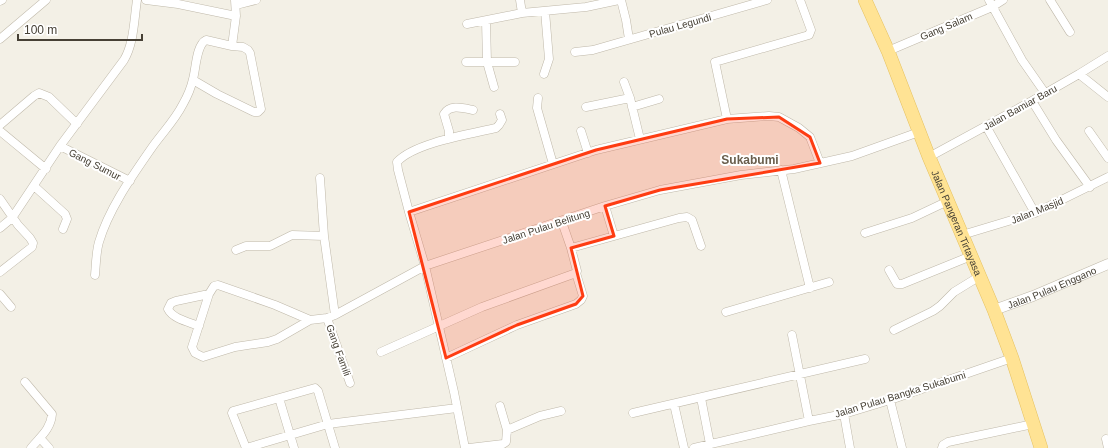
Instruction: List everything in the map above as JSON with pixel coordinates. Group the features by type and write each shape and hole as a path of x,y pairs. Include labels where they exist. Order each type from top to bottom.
{"main road":[{"name":"Jalan Pangeran Tirtayasa","path":"865,0 888,50 929,157 994,310 1012,358 1041,448"}],"street":[{"path":"0,39 46,0"},
{"path":"0,228 12,218 60,146 128,54 137,0"},
{"path":"146,0 178,4 236,16"},
{"path":"232,46 236,16 236,3 256,0"},
{"path":"520,0 522,13"},
{"path":"565,0 567,9"},
{"path":"468,24 522,13 567,9 620,0 626,20 629,39"},
{"name":"Pulau Legundi","path":"575,52 593,50 767,0"},
{"path":"727,119 715,62 809,36 811,30 800,0"},
{"name":"Gang Salam","path":"888,50 990,3 1003,0"},
{"path":"1050,0 1070,32"},
{"path":"990,3 1022,60 1045,93"},
{"path":"544,74 549,59 545,11"},
{"path":"486,21 487,62 494,87"},
{"path":"95,275 99,242 106,224 116,203 130,181 177,115 193,80 200,48 204,41 206,40 244,47 248,50 250,53 261,109 260,111 254,112 217,94 193,80"},
{"name":"Jalan Bamiar Baru","path":"929,157 1032,101 1108,56"},
{"path":"466,62 515,62"},
{"path":"1079,74 1108,97"},
{"path":"624,82 630,98 640,139"},
{"path":"0,125 39,93 49,97 77,124"},
{"path":"538,98 537,108 553,164"},
{"path":"586,107 630,98"},
{"path":"632,108 659,99"},
{"path":"1032,101 1056,140 1090,187"},
{"path":"450,138 444,114 445,112 450,109 458,108 473,110"},
{"path":"465,448 425,266 409,212 397,162 405,155 450,138 496,128 502,120 500,114"},
{"path":"409,212 588,153 640,139 727,119 769,116 779,117 799,128 810,137 820,162"},
{"path":"986,126 1035,213"},
{"path":"0,131 46,169"},
{"path":"581,131 588,153"},
{"path":"1089,131 1108,158"},
{"name":"Jalan Pulau Belitung","path":"199,326 192,347 195,353 203,357 235,347 268,342 310,320 331,316 425,266 535,229 562,222 605,206 660,190 741,175 781,170 852,156 919,132"},
{"name":"Gang Sumur","path":"60,146 130,181"},
{"path":"781,170 810,288"},
{"name":"Jalan Masjid","path":"962,235 1035,213 1108,177"},
{"name":"Gang Famili","path":"320,178 331,316 350,383"},
{"path":"34,186 66,214 67,219 63,230"},
{"path":"0,199 12,218 32,240 33,245 0,272"},
{"path":"865,233 912,218 948,201"},
{"path":"605,206 614,236"},
{"path":"571,248 687,217 692,220 701,246"},
{"path":"446,358 517,325 576,304 581,300 583,296 576,273 577,271 562,222"},
{"path":"236,250 246,246 270,246 292,235 324,236"},
{"path":"889,270 894,282 897,284 902,284 971,256"},
{"name":"Jalan Pulau Enggano","path":"994,310 1033,296 1108,264"},
{"path":"381,352 482,308 576,273"},
{"path":"894,330 933,311 954,292 980,276"},
{"path":"726,312 829,282"},
{"path":"209,294 176,301 169,306 168,309 174,316 199,326 209,294 214,286 218,285 275,305 310,320"},
{"path":"0,294 11,307"},
{"path":"792,335 809,421"},
{"name":"Jalan Pulau Bangka Sukabumi","path":"698,448 844,414 890,400 1012,358"},
{"path":"633,413 865,359"},
{"path":"25,382 52,414 44,434 32,448"},
{"path":"335,448 328,424 318,391 316,388 234,410 232,412 246,448 328,424 457,408"},
{"path":"279,398 294,448"},
{"path":"701,398 710,444"},
{"path":"890,400 902,448"},
{"path":"674,404 684,448"},
{"path":"469,448 504,444 506,441 507,430 500,406"},
{"path":"507,430 540,416 561,411"},
{"path":"844,414 850,448"},
{"path":"942,448 943,445 948,442 1033,424"},
{"path":"40,438 49,448"},
{"path":"1106,439 1108,448"}],"highlighted area":[{"path":"779,117 810,137 820,163 660,190 605,206 614,236 571,248 583,296 576,304 517,325 446,358 409,212 596,150 727,119"}],"district":[{"name":"Sukabumi","path":"750,160"}]}
